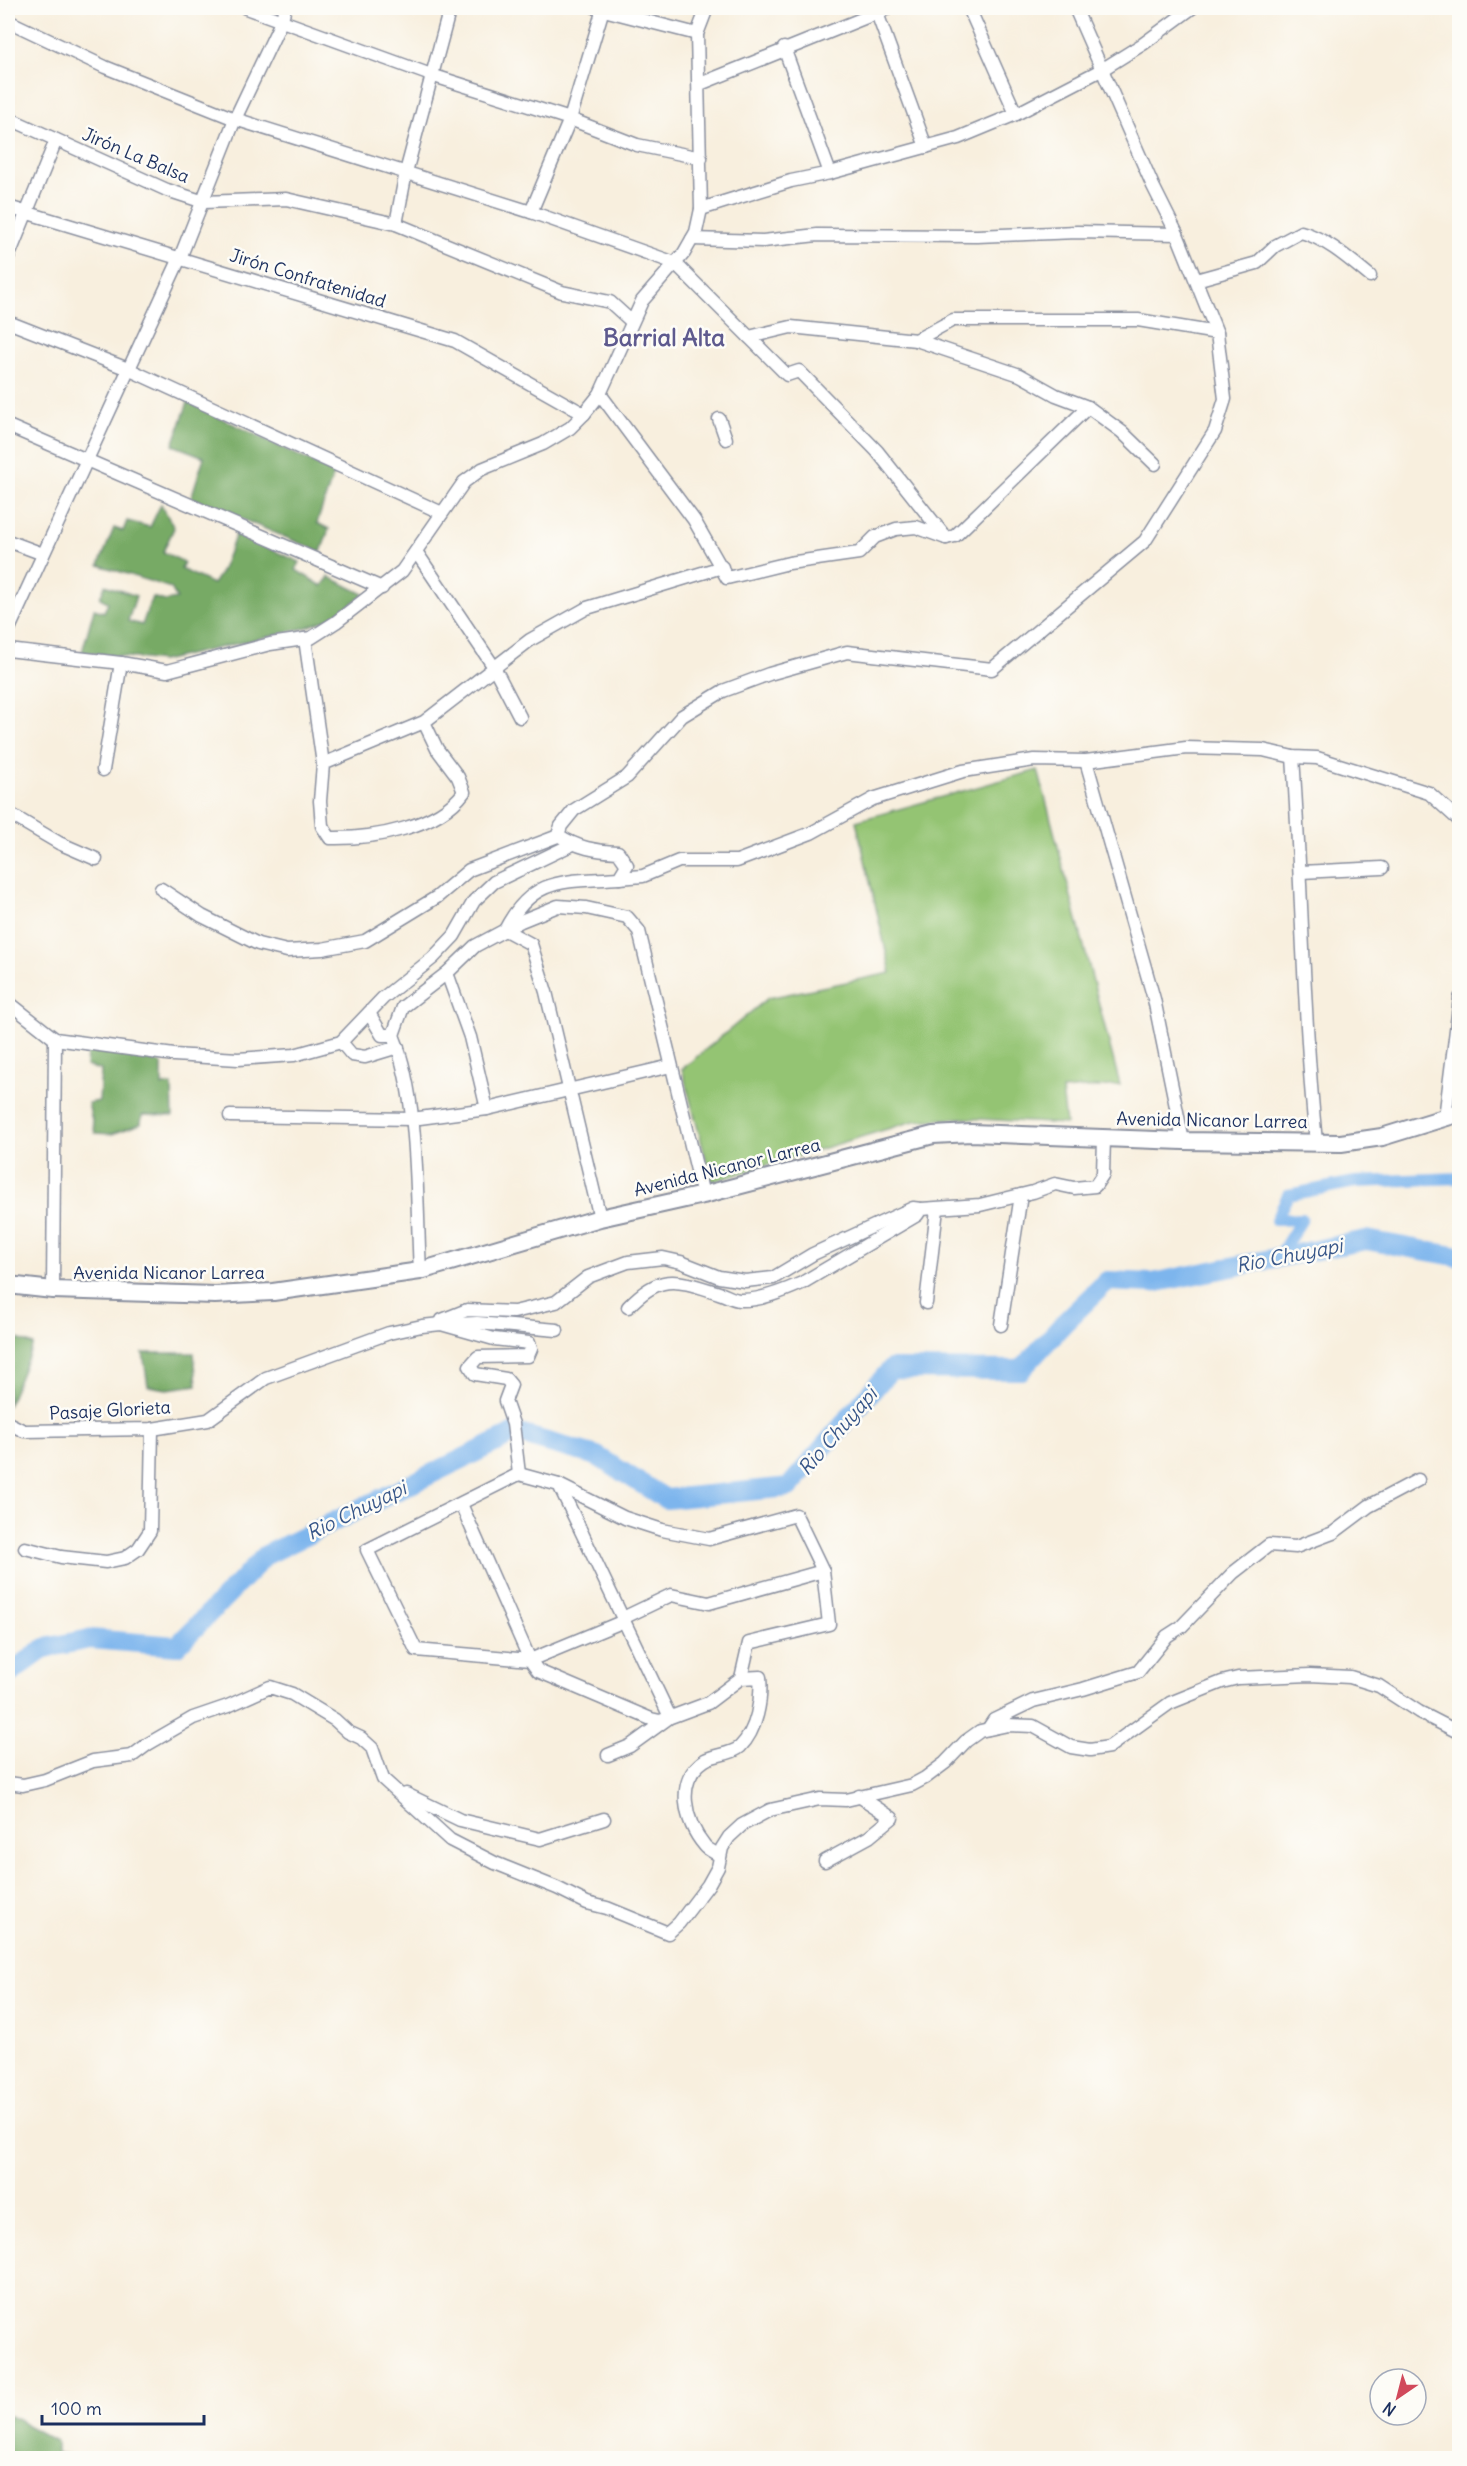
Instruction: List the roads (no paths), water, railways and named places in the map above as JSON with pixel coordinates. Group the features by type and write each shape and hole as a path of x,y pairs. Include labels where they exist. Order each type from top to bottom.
{"main road":[{"name":"Avenida Nicanor Larrea","path":"8,1285 53,1290 215,1295 273,1292 420,1271 600,1218 703,1195 933,1135 971,1133 1183,1141 1341,1143 1382,1137 1452,1115"}],"street":[{"path":"246,8 431,75 570,119 637,145 701,158"},
{"path":"8,631 180,258 204,202 235,118 281,22 285,8"},
{"path":"396,224 406,172 450,8"},
{"path":"531,212 570,119 599,8 697,33"},
{"path":"8,650 121,663 167,671 270,644 305,639 336,622 402,571 417,553 464,482 482,469 543,444 570,428 600,394 642,301 684,253 696,232 701,209 700,84 697,33 707,8"},
{"path":"700,84 784,48 889,8"},
{"path":"969,8 1016,114"},
{"path":"558,836 561,826 574,810 627,777 681,716 723,691 770,674 848,652 992,669 1145,541 1215,431 1225,399 1217,333 1177,234 1153,186 1075,8"},
{"path":"701,209 791,181 830,173 958,138 1016,114 1102,69 1143,44 1192,8"},
{"path":"877,13 926,147"},
{"path":"8,21 105,67 235,118 531,212 675,262 787,375 799,371 877,451 946,538"},
{"path":"784,48 830,173"},
{"name":"Jirón La Balsa","path":"8,118 167,190 204,202 286,198 396,224 562,292 610,302 632,322"},
{"path":"8,258 56,140"},
{"name":"Jirón Confratenidad","path":"8,207 25,214 455,341 584,414"},
{"path":"692,239 763,242 816,235 977,236 1077,232 1177,234"},
{"path":"1196,280 1257,262 1275,246 1301,232 1314,236 1348,258 1370,276"},
{"path":"916,340 953,320 1138,320 1217,333"},
{"path":"8,322 128,369 442,513"},
{"path":"749,337 791,327 916,340 1020,375 1056,395 1088,407 1122,432 1155,464"},
{"path":"600,394 694,520 727,578 789,563 859,553 875,537 896,529 916,527 946,538 956,536 1088,407"},
{"path":"719,419 726,439"},
{"path":"8,426 382,588"},
{"path":"8,541 44,554"},
{"path":"417,553 494,667 520,717"},
{"path":"323,764 424,722 530,640 587,608 722,567"},
{"path":"305,639 323,764 320,801 322,826 330,838 356,839 376,836 431,818 451,807 464,792 458,777 437,749 424,722"},
{"path":"103,770 121,663"},
{"path":"505,930 515,910 537,890 568,880 643,876 679,861 737,861 812,833 873,800 963,771 1034,760 1086,762 1186,748 1263,750 1293,757 1317,758 1429,793 1460,820"},
{"path":"1293,757 1301,872 1304,990 1316,1142"},
{"path":"1086,762 1154,999 1183,1141"},
{"path":"8,813 59,843 96,859"},
{"path":"160,889 202,916 258,944 287,951 322,949 365,941 437,897 469,870 558,836 591,851 618,852 627,865 619,878"},
{"path":"8,1002 55,1039 174,1054 237,1059 294,1055 341,1042 369,1013 454,936 474,902 494,882 573,844"},
{"path":"1301,872 1382,868"},
{"path":"420,1271 412,1119 403,1059 396,1041 403,1007 447,973 475,946 521,921 558,906 586,908 627,917 639,931 703,1195"},
{"path":"505,930 531,944 546,992 600,1218"},
{"path":"447,973 470,1037 487,1109"},
{"path":"1452,1115 1460,998"},
{"path":"369,1013 382,1035 396,1041"},
{"path":"53,1290 55,1039"},
{"path":"341,1042 352,1055 366,1056 396,1041"},
{"path":"230,1116 412,1119 487,1109 671,1066"},
{"path":"441,1324 442,1320 467,1310 514,1312 556,1302 588,1277 628,1262 663,1258 681,1262 719,1277 745,1281 773,1278 813,1254 913,1208 937,1209 980,1205 1055,1184 1074,1188 1095,1186 1103,1174 1104,1138"},
{"path":"1001,1325 1021,1195"},
{"path":"628,1307 640,1294 655,1285 678,1281 737,1300 753,1300 787,1290 917,1215 921,1209"},
{"path":"926,1303 937,1209"},
{"path":"441,1324 477,1323 557,1330"},
{"path":"441,1324 494,1339 529,1343 531,1349 528,1356 478,1357 470,1366 475,1374 506,1379 511,1385 505,1401 513,1424 519,1474"},
{"name":"Pasaje Glorieta","path":"8,1423 24,1431 152,1429 208,1420 266,1378 324,1355 400,1331 441,1324"},
{"path":"25,1548 70,1558 106,1562 125,1558 138,1549 150,1531 152,1429"},
{"path":"741,1678 749,1643 829,1624 823,1571 796,1515 709,1539 662,1530 625,1518 559,1485 519,1474 367,1550 416,1650 530,1660 624,1620 670,1595 709,1603 823,1571"},
{"path":"988,1729 994,1720 1033,1701 1138,1672 1167,1636 1195,1613 1233,1573 1269,1545 1296,1547 1333,1533 1369,1506 1418,1480"},
{"path":"559,1485 670,1717"},
{"path":"461,1504 530,1660 538,1671 660,1721 708,1703 741,1678 760,1677 762,1696 751,1731 739,1748 707,1758 695,1767 687,1783 685,1809 693,1830 707,1848 720,1857"},
{"path":"8,1783 23,1785 45,1780 93,1761 132,1756 147,1744 193,1718 228,1706 270,1687 292,1694 335,1720 348,1732 361,1738 372,1748 383,1779 450,1840 587,1904 607,1908 668,1933 679,1923 708,1885 718,1867 722,1848 729,1837 742,1825 770,1810 820,1799 846,1800 912,1785 945,1763 966,1741 980,1731 1008,1725 1034,1725 1071,1747 1090,1750 1109,1748 1170,1704 1191,1693 1238,1678 1310,1674 1350,1677 1379,1686 1419,1712 1460,1732"},
{"path":"608,1755 630,1746 670,1717"},
{"path":"394,1789 460,1820 540,1839 604,1819"},
{"path":"825,1861 869,1837 892,1818 859,1796"}],"waterway":[{"path":"1278,1258 1302,1219 1276,1220 1288,1195 1355,1182 1460,1178"},
{"name":"Rio Chuyapi","path":"8,1675 45,1648 90,1639 177,1646 266,1555 515,1433 597,1456 666,1499 789,1487 891,1369 1021,1370 1107,1281 1152,1283 1366,1240 1460,1257"}],"district":[{"name":"Barrial Alta","path":"664,337"}]}
